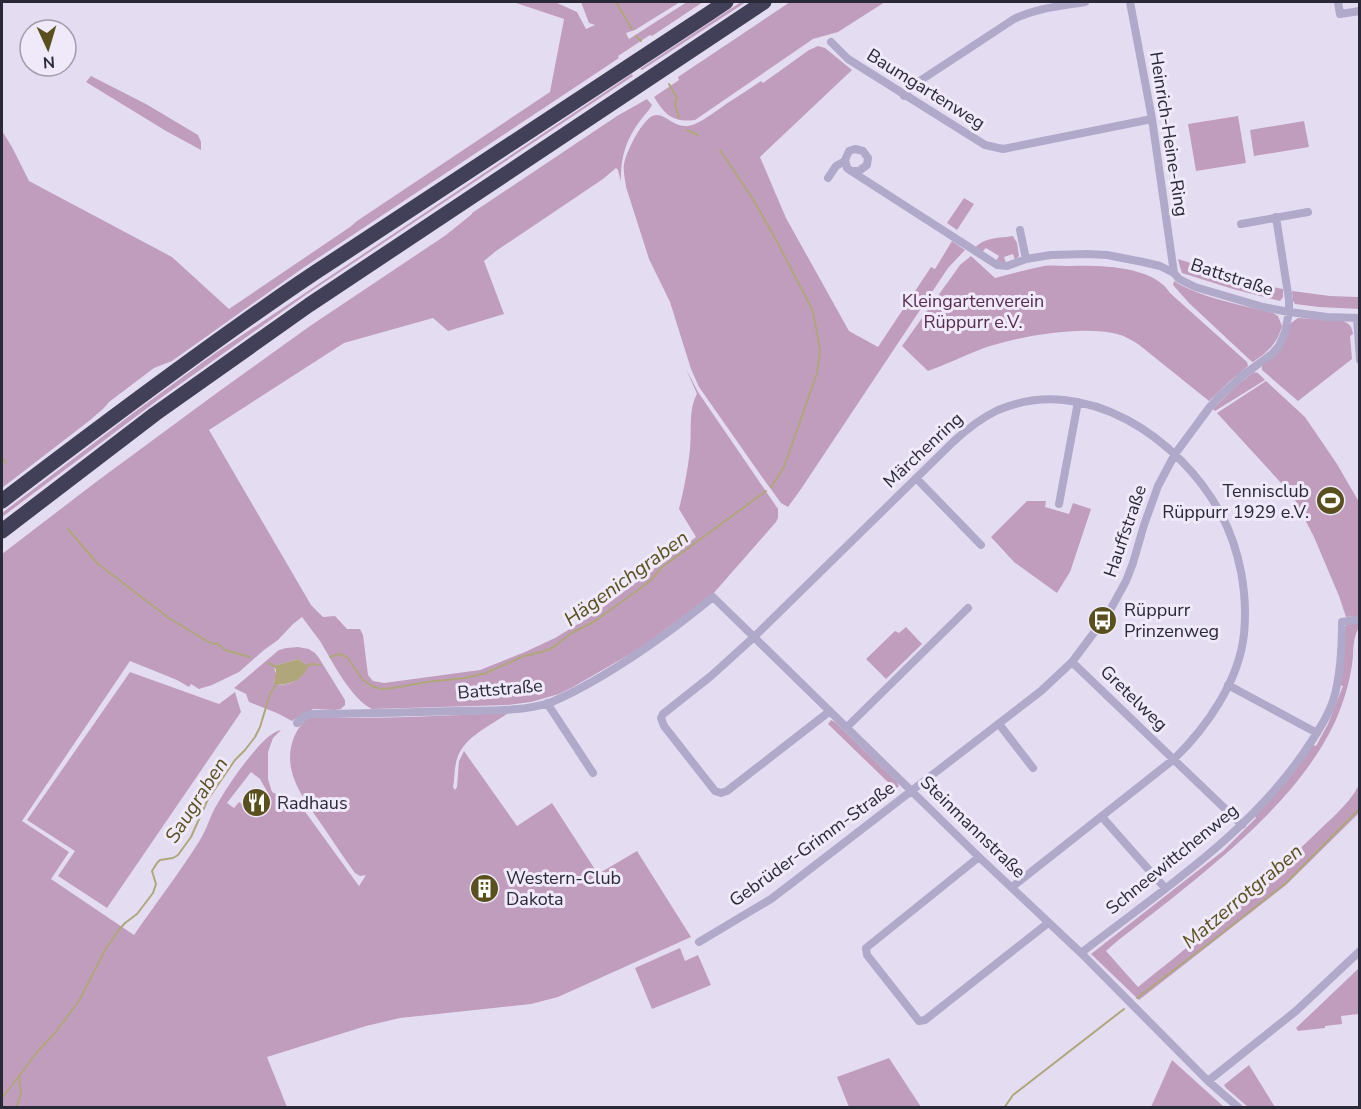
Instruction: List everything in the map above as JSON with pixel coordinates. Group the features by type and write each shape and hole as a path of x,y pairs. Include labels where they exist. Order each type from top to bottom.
{"highway":[{"path":"2,501 194,358 297,285 726,2"},
{"path":"2,531 155,414 290,318 764,2"}],"street":[{"path":"904,96 912,86 1014,19 1040,10 1085,2"},
{"name":"Heinrich-Heine-Ring","path":"1130,2 1152,119 1174,273"},
{"path":"1338,2 1340,14 1359,11"},
{"name":"Baumgartenweg","path":"831,42 848,59 904,96 979,142 996,149 1152,119"},
{"path":"858,149 865,153 868,161 865,168 851,171 847,168 845,161 847,153 858,149"},
{"path":"828,178 836,166 845,161"},
{"name":"Battstraße","path":"851,171 997,265 1007,266 1026,259 1068,254 1107,255 1160,266 1195,287 1263,307 1289,312 1358,318"},
{"path":"1241,224 1308,212"},
{"name":"Hauffstraße","path":"913,791 1051,683 1072,662 1108,614 1126,581 1158,486 1175,454 1219,397 1279,346 1283,339 1289,312 1288,288 1276,218"},
{"path":"1020,230 1026,259"},
{"path":"1358,318 1359,360"},
{"name":"Märchenring","path":"830,711 727,791 721,793 715,791 664,726 661,718 754,637 957,438 991,414 1010,406 1032,401 1051,399 1078,402 1103,409 1127,420 1175,454 1215,503 1239,560 1243,591 1244,633 1228,685 1214,712 1174,759 1012,887"},
{"path":"1059,504 1078,402"},
{"path":"916,478 981,545"},
{"name":"Battstraße","path":"297,723 305,716 312,714 506,709 547,703 626,662 683,622 713,597"},
{"name":"Steinmannstraße","path":"713,597 1081,953 1209,1081 1239,1107"},
{"path":"847,727 968,608"},
{"name":"Schneewittchenweg","path":"1081,953 1221,844 1242,825 1289,774 1317,733 1333,699 1339,676 1342,622 1359,619"},
{"name":"Gretelweg","path":"1072,662 1242,825"},
{"path":"1228,685 1317,733"},
{"path":"547,703 593,773"},
{"path":"999,724 1033,768"},
{"name":"Gebrüder-Grimm-Straße","path":"699,942 771,899 913,791"},
{"path":"1102,817 1165,888"},
{"path":"979,856 866,948 867,955 919,1021 925,1020 1048,923"},
{"path":"1209,1081 1303,1004 1359,951"}],"green space":[{"path":"513,2 555,2 577,12 586,29 595,25 589,23 581,2 680,2 635,30 626,33 629,39 687,2 703,2 618,56 619,58 303,268 172,361 154,368 2,488 2,131 29,181 172,257 229,309 550,92 564,19"},
{"path":"741,2 746,2 642,70 640,69"},
{"path":"790,2 885,2 838,32 813,39 695,120 675,119 662,109 654,97 679,80 678,77"},
{"path":"818,46 825,48 852,70 760,157 786,218 849,331 878,347 931,267 935,269 952,241 965,250 948,268 788,507 781,503 699,387 670,302 649,259 626,187 624,167 625,158 636,135 651,117 660,115 682,126 695,124"},
{"path":"632,74 633,76 307,294 162,397 2,517 2,513 214,354"},
{"path":"91,76 146,104 198,135 201,150 86,82"},
{"path":"647,99 652,105 628,142 623,157 621,182 616,168 484,261 504,314 448,331 433,318 344,343 209,430 311,605 323,617 335,616 347,629 360,629 363,635 368,675 373,681 384,683 480,670 555,638 593,615 696,537 679,509 691,442 692,407 697,394 686,369 698,392 778,509 776,522 712,595 639,649 559,694 531,702 508,705 372,709 349,688 302,617 239,672 199,689 191,684 189,687 130,661 22,821 69,852 51,879 134,935 200,840 217,805 242,766 263,742 281,730 273,738 268,752 268,779 272,792 298,802 359,886 366,875 360,876 355,873 297,786 290,763 294,737 299,727 307,719 317,717 388,718 508,713 479,732 461,751 455,766 453,787 455,790 459,761 464,751 517,826 552,803 598,874 637,851 691,937 558,997 531,1004 400,1018 366,1026 267,1057 287,1107 2,1108 2,554 96,482 310,326 446,235 472,213 617,116","holes":["251,772 260,779 268,793 255,812 239,802 234,808 227,803"]},
{"path":"1238,116 1246,163 1196,171 1188,124"},
{"path":"1304,121 1309,147 1254,156 1250,130"},
{"path":"964,198 974,204 957,230 947,223"},
{"path":"1013,236 1017,243 1019,256 1015,260 1013,254 1004,257 1006,263 996,261 999,256 986,248 982,252 975,248 988,240"},
{"name":"Kleingartenverein Rüppurr e.V.","path":"971,256 995,278 1044,266 1109,267 1138,272 1151,277 1162,284 1247,362 1248,366 1209,401 1138,344 1125,337 1102,332 1069,331 1032,336 984,348 928,371 902,346 960,265"},
{"path":"1178,259 1258,284 1283,289 1283,297 1280,301 1182,273"},
{"path":"1174,281 1196,292 1278,316 1282,326 1275,343 1253,362 1251,361 1189,303 1173,285"},
{"path":"1292,291 1358,297 1359,309 1295,304"},
{"path":"1298,318 1343,321 1350,326 1353,334 1350,336 1352,359 1298,401 1262,370 1262,365 1291,323"},
{"path":"1254,372 1265,380 1215,411 1213,409 1236,386"},
{"name":"Tennisclub Rüppurr 1929 e.V.","path":"1266,381 1305,417 1337,464 1359,502 1359,616 1346,617 1314,537 1293,496 1217,413"},
{"path":"1027,501 1046,501 1045,507 1069,514 1073,503 1091,509 1070,572 1057,593 1014,562 991,537"},
{"path":"1359,623 1349,680 1341,708 1321,748 1303,773 1263,820 1240,841 1106,951 1138,987 1269,878 1337,814 1359,785 1360,812 1286,885 1139,1000 1091,954 1223,851 1256,818 1255,816 1313,745 1316,746 1328,724 1343,686 1339,685 1346,624"},
{"path":"906,627 922,644 886,679 866,659 895,631 899,633"},
{"path":"298,647 315,653 345,700 345,705 341,709 313,709 292,721 249,702 246,694 234,688 279,650","holes":["298,659 305,664 303,675 297,680 284,685 276,685 274,682 276,675 274,666"]},
{"path":"130,672 219,704 235,692 241,712 107,908 58,876 75,851 27,820"},
{"path":"831,720 899,786 895,789 828,724"},
{"path":"680,948 685,961 698,955 711,985 652,1009 635,968"},
{"path":"1359,968 1359,1014 1341,1016 1342,1024 1298,1031 1296,1028"},
{"path":"889,1058 921,1107 849,1107 837,1077"},
{"path":"1172,1060 1224,1107 1151,1107"},
{"path":"1249,1065 1275,1107 1248,1107 1224,1085"}],"shaded area":[{"path":"298,659 308,666 303,675 291,683 276,685 274,666"}],"waterway":[{"path":"616,2 632,29"},
{"path":"636,36 641,41"},
{"path":"669,84 677,98 675,104 679,118"},
{"name":"Hägenichgraben","path":"687,130 698,135"},
{"name":"Hägenichgraben","path":"720,150 751,196 812,309 820,351 817,373 784,467 771,487"},
{"name":"Hägenichgraben","path":"2,457 6,463"},
{"name":"Hägenichgraben","path":"330,657 339,654 347,657 363,680 381,689 465,678 486,673 524,656 542,652 595,621 645,585 661,568 766,491"},
{"name":"Hägenichgraben","path":"68,529 98,564 169,618 210,643 250,657"},
{"path":"268,663 276,667"},
{"path":"307,666 320,665"},
{"name":"Saugraben","path":"16,1108 21,1094 19,1076 79,1001 104,952 118,931 137,914 153,893 156,884 152,871 157,863 178,855 191,837 208,799 235,760 255,737 270,694 277,683"},
{"name":"Matzerrotgraben","path":"1137,998 1286,883 1360,808"},
{"name":"Matzerrotgraben","path":"1004,1108 1013,1095 1124,1009"},
{"name":"Saugraben","path":"2,1098 19,1076"}],"place":[{"name":"Tennisclub Rüppurr 1929 e.V.","path":"1330,501"},
{"name":"Rüppurr Prinzenweg","path":"1103,620"},
{"name":"Radhaus","path":"256,803"},
{"name":"Western-Club Dakota","path":"485,888"}]}
